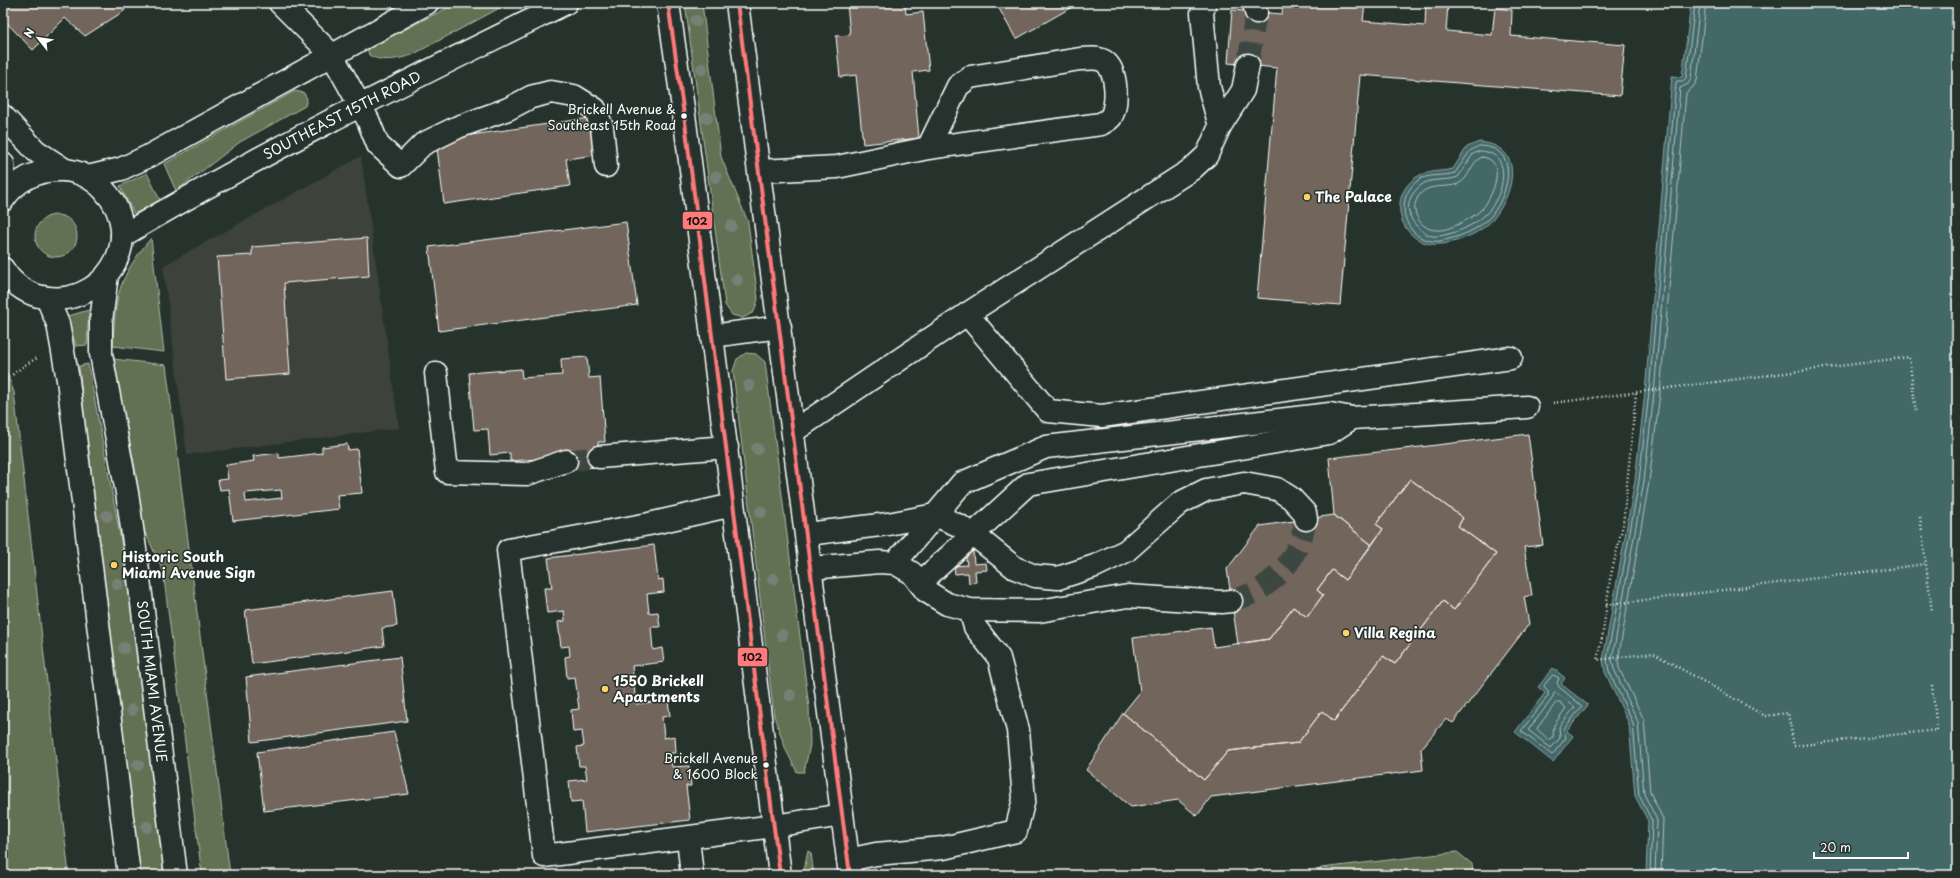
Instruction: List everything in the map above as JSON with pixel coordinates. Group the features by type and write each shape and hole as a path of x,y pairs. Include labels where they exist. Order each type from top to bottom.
{"main road":[{"path":"280,3 332,55 368,120 378,145 401,166 423,144 458,127 508,109 531,97 551,92 574,96 595,108 602,127 606,166"},
{"path":"88,177 121,169 149,156 427,3"},
{"name":"SOUTHEAST 15TH ROAD","path":"122,236 175,204 359,106 566,3"},
{"path":"668,3 685,122 780,875"},
{"path":"738,3 849,868 876,854 944,848 1016,832 1024,798 1018,730 999,658 975,627 970,610"},
{"path":"1205,3 1202,12 1208,87 1220,126"},
{"path":"760,171 837,167 928,148 1101,124 1111,117 1116,103 1114,80 1109,66 1105,62 1097,59 1080,59 970,77 958,86 928,148"},
{"path":"794,431 967,314 1192,169 1207,155 1220,126 1243,90 1248,65"},
{"path":"3,116 36,151 65,170 88,177 100,185 110,196 117,208 122,236 115,264 95,287 80,295 64,299 47,298 31,294 17,285 4,272"},
{"path":"3,164 3,199"},
{"path":"3,199 11,189 30,175 53,170 65,170"},
{"name":"SOUTH MIAMI AVENUE","path":"107,275 101,321 101,354 127,493 135,547 176,875"},
{"path":"47,298 58,324 68,380 129,875"},
{"path":"967,314 1048,411 1102,416 1510,358"},
{"path":"712,336 780,327"},
{"path":"436,373 447,472 527,474 566,461"},
{"path":"895,563 962,483 1046,447 1330,414 1352,418 1527,406"},
{"path":"920,583 1028,484 1329,433 1352,418"},
{"path":"1068,444 1074,476"},
{"path":"599,457 726,447"},
{"path":"807,534 888,524 935,515 960,526 1015,568 1035,576 1058,578 1095,566 1126,551 1180,503 1206,490 1244,483 1277,489 1291,498 1305,514 1306,519"},
{"path":"733,505 649,524 508,550 544,856 688,838 842,815"},
{"path":"811,568 879,562 895,563 912,573 926,591 947,604 970,610 1039,611 1128,596 1222,602 1231,601"},
{"path":"688,838 692,875"}],"path":[{"path":"3,382 25,364 42,356"},
{"path":"1527,406 1909,357 1916,413"},
{"path":"1636,393 1624,525 1610,579 1603,633 1597,660 1653,653 1765,716 1788,713 1794,746 1937,730 1932,685"},
{"path":"1920,517 1932,612"},
{"path":"1606,605 1926,564"}],"shaded area":[{"path":"361,156 399,428 187,455 163,266"}],"green space":[{"path":"457,3 509,3 412,55 385,60 369,55 368,51 370,47"},
{"path":"685,3 702,3 721,157 748,222 758,299 754,312 743,318 732,315 725,305"},
{"path":"295,91 304,93 307,99 305,106 240,142 176,191 164,164"},
{"path":"147,173 160,200 134,214 120,186"},
{"path":"56,215 71,221 77,236 71,251 56,257 41,251 35,236 41,221"},
{"path":"151,238 164,352 113,346 115,314 120,288 131,265"},
{"path":"89,310 87,345 76,346 68,316"},
{"path":"746,353 756,354 765,362 809,707 810,745 804,772 797,772 786,750 774,716 733,371 737,359"},
{"path":"113,359 166,365 230,875 202,875 163,571 144,530 135,468"},
{"path":"3,364 14,392 69,875 3,875"},
{"path":"88,364 120,535 138,655 167,875 139,875 90,475 79,366"},
{"path":"808,851 811,853 814,875 803,875"},
{"path":"1457,852 1472,864 1473,875 1316,875 1321,868"}],"water":[{"path":"1691,3 1957,3 1957,875 1646,875 1648,821 1635,796 1629,724 1605,672 1603,660 1635,480 1645,392 1672,76 1682,77"},
{"path":"1479,142 1494,145 1504,152 1512,171 1511,183 1507,195 1494,218 1481,230 1453,242 1434,244 1426,243 1416,238 1409,232 1403,223 1400,214 1402,194 1407,186 1419,175 1453,169 1467,147"},
{"path":"1553,668 1565,678 1561,684 1588,705 1567,731 1573,736 1553,762 1515,732 1545,693 1538,687"}],"building":[{"path":"3,3 128,3 124,11 85,36 65,18 33,50 3,19"},
{"path":"847,3 905,3 906,14 923,12 929,70 913,72 919,138 863,144 856,75 840,77 836,36 850,35"},
{"path":"996,3 1079,3 1016,39"},
{"name":"The Palace","path":"1283,3 1365,3 1363,21 1425,26 1426,3 1448,4 1446,31 1492,35 1495,8 1512,10 1511,36 1625,45 1620,96 1360,75 1340,305 1257,298 1277,68 1228,63 1232,10 1282,14"},
{"path":"590,118 596,155 566,159 570,186 444,204 436,140"},
{"path":"626,222 637,305 439,331 429,247"},
{"path":"367,238 369,276 284,283 290,374 226,379 217,257 252,255 252,247"},
{"path":"587,357 589,378 600,377 605,442 598,442 599,467 567,469 566,457 510,461 510,453 490,455 488,429 474,430 469,373 521,369 522,378 562,375 561,359"},
{"path":"1528,434 1543,545 1524,547 1532,595 1524,597 1529,624 1453,723 1446,719 1421,749 1423,770 1211,797 1197,816 1178,800 1131,807 1086,770 1123,713 1204,780 1228,751 1298,743 1322,711 1334,721 1383,656 1395,664 1443,601 1454,610 1496,554 1458,526 1463,518 1410,479 1376,524 1383,529 1372,545 1334,515 1329,458"},
{"path":"347,444 348,450 357,449 362,493 337,495 339,509 233,521 229,489 220,490 218,480 228,479 226,465 254,461 253,456 279,453 279,458 322,453 322,447","holes":["281,490 282,498 246,502 245,493"]},
{"name":"Villa Regina","path":"1410,479 1463,518 1458,526 1496,554 1454,610 1443,601 1395,664 1383,656 1334,721 1322,711 1298,743 1228,751 1204,780 1123,713 1140,692 1133,638 1211,627 1214,647 1269,639 1293,607 1307,617 1323,595 1317,590 1332,570 1345,580 1383,529 1376,524"},
{"path":"1334,515 1372,545 1345,580 1332,570 1317,590 1323,595 1307,617 1293,607 1269,639 1238,644 1227,569 1260,526"},
{"name":"1550 Brickell Apartments","path":"654,545 658,580 663,579 664,592 647,594 649,613 658,612 660,627 651,627 653,650 662,648 664,662 632,666 636,704 668,700 670,716 662,717 664,738 675,736 676,753 671,753 672,767 689,766 691,786 686,786 690,820 585,832 582,801 571,802 569,781 587,779 585,766 579,766 577,747 584,746 582,731 573,732 571,710 579,709 575,677 567,678 565,657 570,656 569,646 561,647 558,622 565,621 564,611 547,613 544,588 552,588 548,558"},
{"path":"973,551 974,564 986,563 987,570 975,571 976,582 969,583 968,573 955,574 954,566 967,565 965,552"},
{"path":"393,591 397,626 382,628 384,646 252,664 245,610"},
{"path":"400,657 407,721 252,742 246,677"},
{"path":"394,732 409,794 264,811 257,752"}],"tunnel":[{"path":"1248,65 1256,12"},
{"path":"566,461 599,457"},
{"path":"1231,601 1257,591 1269,583 1285,568 1296,550 1304,530 1306,519"}],"transit line":[{"name":"102","path":"668,3 685,122 780,875"},
{"name":"102","path":"737,3 850,875"}],"place":[{"name":"Brickell Avenue & Southeast 15th Road","path":"684,116"},
{"name":"The Palace","path":"1307,197"},
{"name":"Historic South Miami Avenue Sign","path":"114,565"},
{"name":"Villa Regina","path":"1346,633"},
{"name":"1550 Brickell Apartments","path":"605,689"},
{"name":"Brickell Avenue & 1600 Block","path":"766,765"}]}
